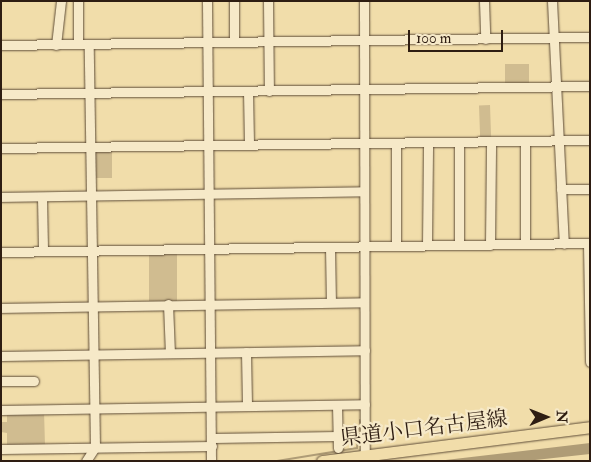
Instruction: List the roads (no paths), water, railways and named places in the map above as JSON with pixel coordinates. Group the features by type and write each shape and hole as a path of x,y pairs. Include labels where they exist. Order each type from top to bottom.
{"main road":[{"name":"県道小口名古屋線","path":"322,461 365,458 590,427"}],"street":[{"path":"56,45 61,1"},
{"path":"78,1 78,44"},
{"path":"207,1 212,304 211,461"},
{"path":"234,1 234,42"},
{"path":"268,1 269,91"},
{"path":"364,1 365,458"},
{"path":"484,1 485,39"},
{"path":"552,1 564,244"},
{"path":"1,46 590,37"},
{"path":"86,461 95,447 89,44"},
{"path":"1,94 590,86"},
{"path":"248,91 249,145"},
{"path":"1,148 590,140"},
{"path":"490,245 491,141"},
{"path":"525,141 525,244"},
{"path":"427,246 428,142"},
{"path":"459,142 459,245"},
{"path":"396,143 396,246"},
{"path":"561,189 590,189"},
{"path":"1,197 363,191"},
{"path":"42,197 43,251"},
{"path":"1,252 589,244 590,362"},
{"path":"330,247 331,302"},
{"path":"1,308 364,302"},
{"path":"168,304 170,353"},
{"path":"1,356 365,350"},
{"path":"246,352 247,406"},
{"path":"1,381 34,381"},
{"path":"1,410 365,404"},
{"path":"337,405 338,448"},
{"path":"1,450 338,436"}],"waterway":[{"path":"277,461 357,448 359,426"}]}
